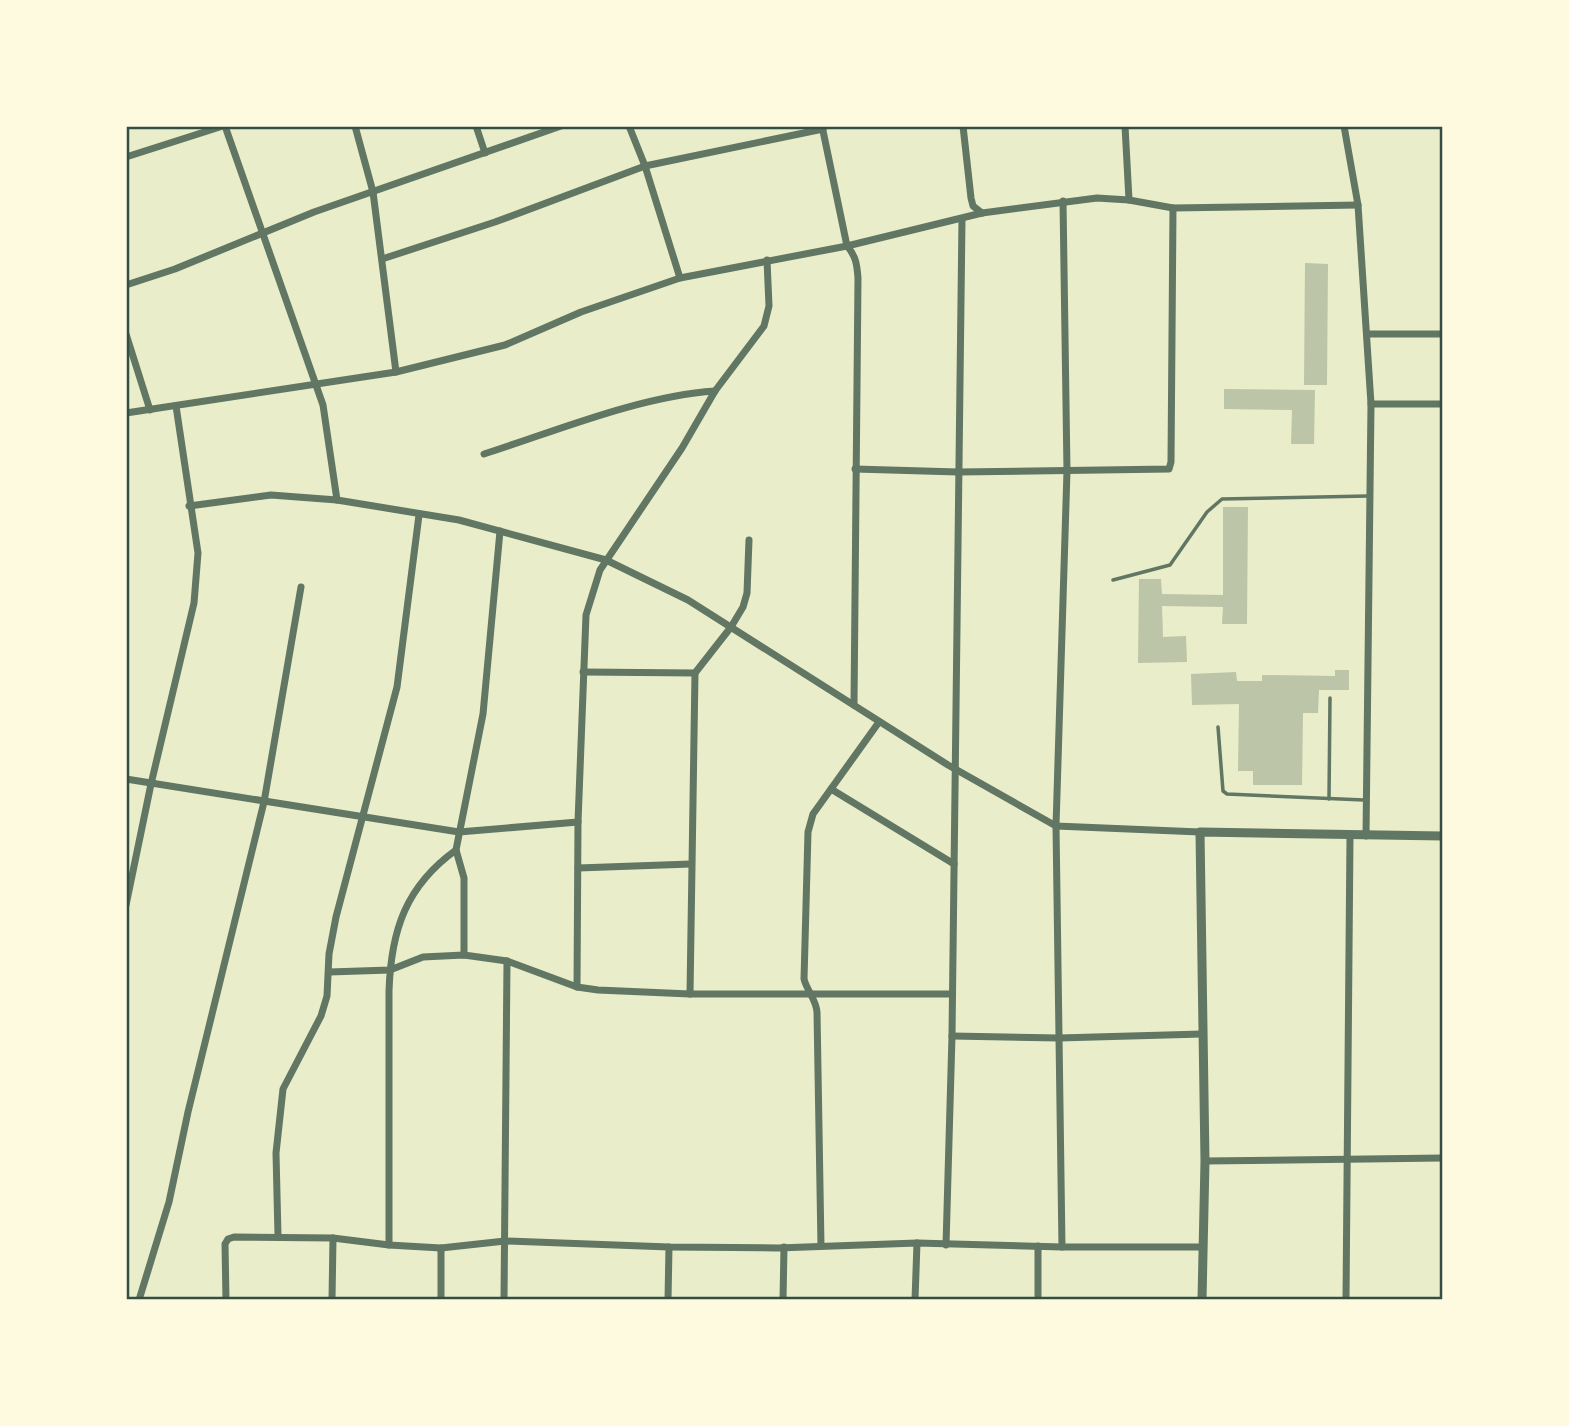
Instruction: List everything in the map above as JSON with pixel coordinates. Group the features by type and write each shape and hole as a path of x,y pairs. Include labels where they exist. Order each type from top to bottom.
{"street":[{"path":"126,157 224,126 323,405 337,500"},
{"path":"355,126 373,192 396,372"},
{"path":"476,126 485,153"},
{"path":"126,285 175,269 261,232 561,126"},
{"path":"629,126 645,166 680,278"},
{"path":"963,126 971,198 973,206 982,213"},
{"path":"1125,126 1129,200"},
{"path":"1345,126 1358,205 1371,404 1366,836"},
{"path":"382,259 495,222 645,166 823,127 847,246 857,263 858,278 854,705"},
{"path":"126,414 396,372 505,345 582,312 680,278 847,246 982,213 1097,198 1129,200 1174,208 1358,205"},
{"path":"1062,1247 1056,826 1067,471 1063,201"},
{"path":"855,469 958,472 1169,469 1174,208"},
{"path":"946,1245 952,1036 953,769 962,219"},
{"path":"578,987 578,822 586,615 600,570 606,560 682,447 715,391 764,326 769,306 767,260"},
{"path":"126,334 150,410"},
{"path":"1368,334 1443,334"},
{"path":"484,454 603,415 674,397 715,391"},
{"path":"1371,404 1443,404"},
{"path":"126,905 151,784 194,603 198,553 176,406"},
{"path":"189,506 271,495 337,500 459,520 606,560 688,600 953,769 1056,826 1350,836 1443,836"},
{"path":"278,1236 276,1153 283,1089 321,1016 327,996 329,954 337,917 397,687 419,515"},
{"path":"464,955 464,878 456,850 483,713 500,531"},
{"path":"690,994 695,673 732,627 746,600 749,540"},
{"path":"139,1300 169,1202 188,1112 264,802 300,587"},
{"path":"583,672 695,673"},
{"path":"821,1246 817,1012 816,1003 806,988 804,979 807,842 813,814 878,722"},
{"path":"126,779 459,832 578,822"},
{"path":"831,789 954,864"},
{"path":"1200,832 1205,1161 1202,1300"},
{"path":"1346,1300 1350,836"},
{"path":"389,1245 390,970 396,934 414,892 435,865 456,850"},
{"path":"578,868 691,864"},
{"path":"329,972 390,970 422,957 464,955 507,961 578,987 598,990 690,994 951,994"},
{"path":"504,1300 507,961"},
{"path":"952,1036 1059,1038 1202,1034"},
{"path":"1205,1161 1443,1158"},
{"path":"226,1300 225,1244 228,1239 278,1236 441,1248 505,1241 669,1247 917,1243 1203,1247"},
{"path":"332,1300 333,1238"},
{"path":"915,1300 917,1243"},
{"path":"1038,1246 1038,1300"},
{"path":"668,1300 669,1247"},
{"path":"783,1300 784,1247"},
{"path":"441,1248 441,1300"}],"lane":[{"path":"1113,580 1170,565 1207,512 1222,499 1368,496"},
{"path":"1329,799 1330,698"},
{"path":"1218,727 1223,791 1227,794 1367,800"}],"building":[{"path":"1305,263 1328,264 1327,385 1304,385"},
{"path":"1224,389 1315,390 1314,444 1291,444 1292,410 1224,409"},
{"path":"1223,507 1248,507 1247,624 1222,624 1223,607 1162,606 1163,637 1186,636 1187,662 1138,663 1139,579 1161,579 1162,594 1223,595"},
{"path":"1335,670 1349,670 1349,690 1319,690 1318,713 1303,713 1302,785 1253,785 1253,771 1238,771 1239,704 1192,705 1191,674 1236,672 1237,681 1262,681 1262,675 1335,676"}]}
